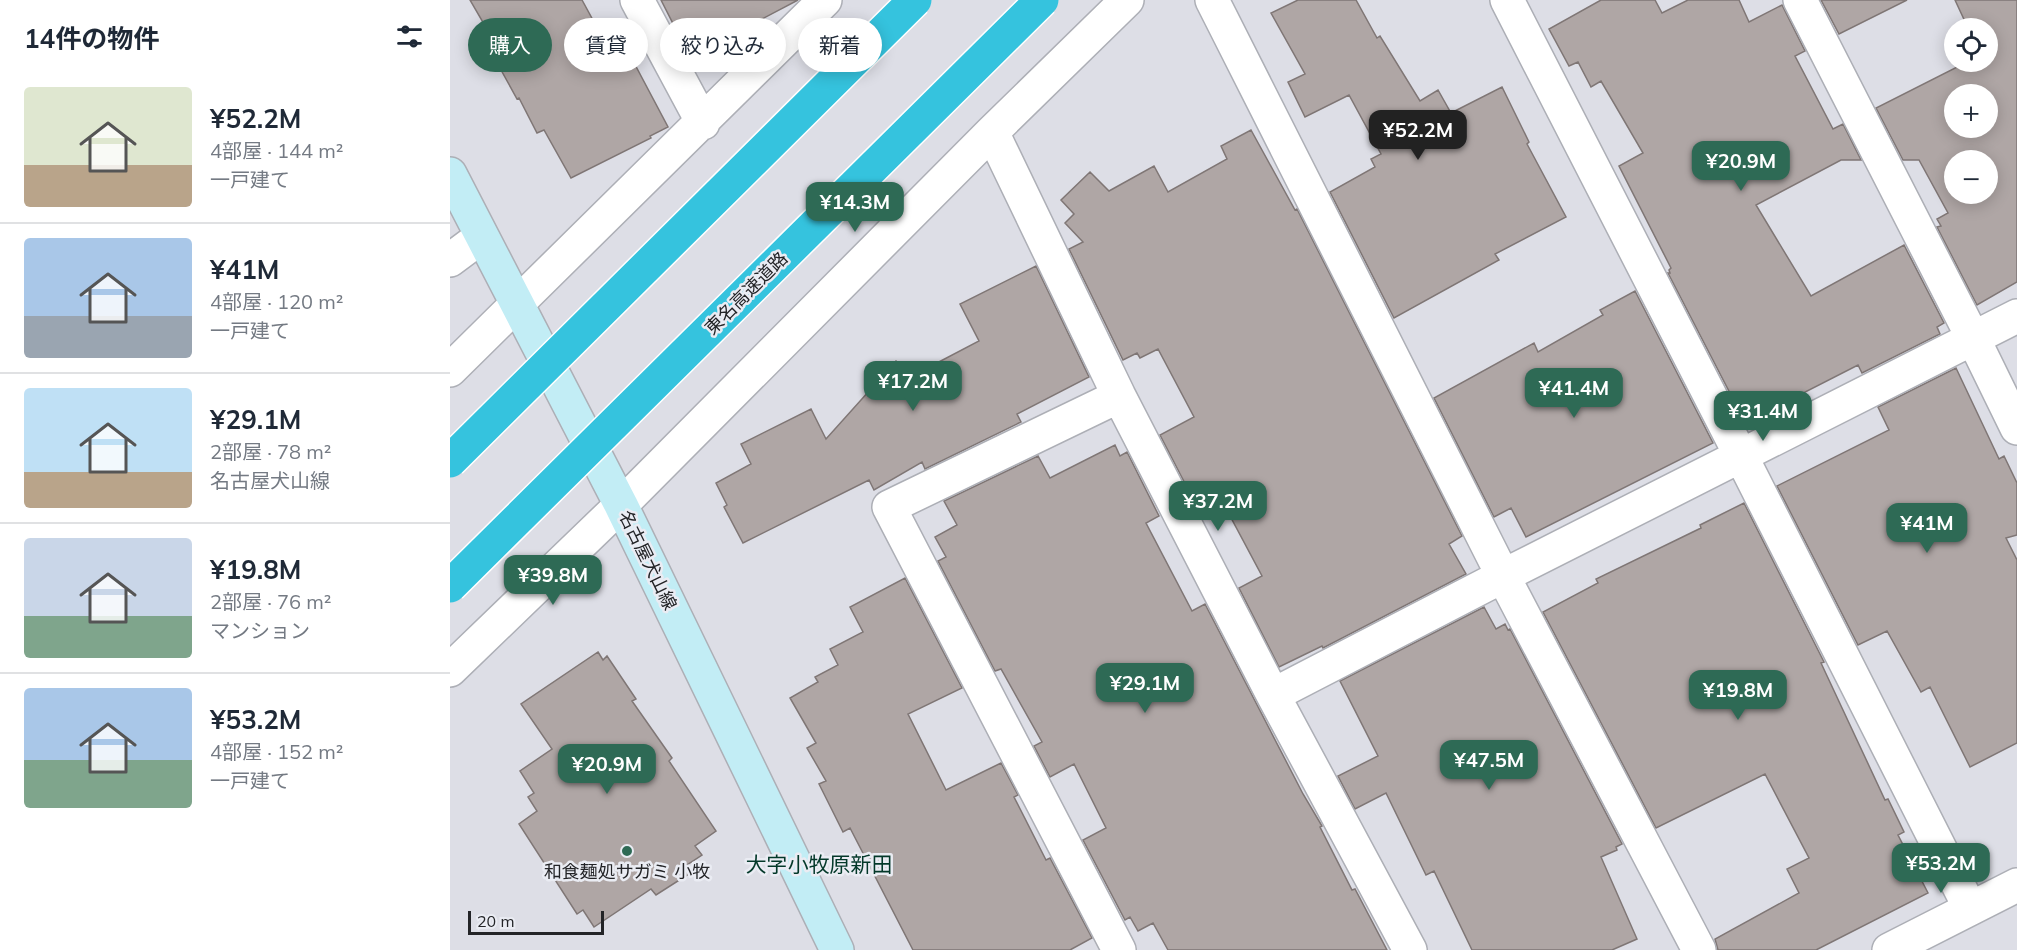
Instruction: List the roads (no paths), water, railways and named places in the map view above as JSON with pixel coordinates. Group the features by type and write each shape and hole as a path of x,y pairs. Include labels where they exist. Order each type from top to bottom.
{"highway":[{"path":"450,461 915,0"},
{"name":"東名高速道路","path":"450,586 1041,0"}],"main road":[{"name":"名古屋犬山線","path":"450,174 621,505 827,946"}],"street":[{"path":"637,0 703,123"},
{"path":"450,370 703,123 825,0"},
{"path":"450,670 621,505 992,132 1127,0"},
{"path":"1212,0 1503,576 1699,950"},
{"path":"1507,0 1970,908"},
{"path":"1800,0 2017,428"},
{"path":"992,132 1119,396 1274,695 1410,950"},
{"path":"450,261 481,237"},
{"path":"1274,695 1503,576 2017,316"},
{"path":"1119,396 889,507 1119,950"},
{"path":"1889,950 2017,885"}],"place":[{"name":"和食麺処サガミ 小牧","path":"627,851"}],"district":[{"name":"大字小牧原新田","path":"819,864"}]}
